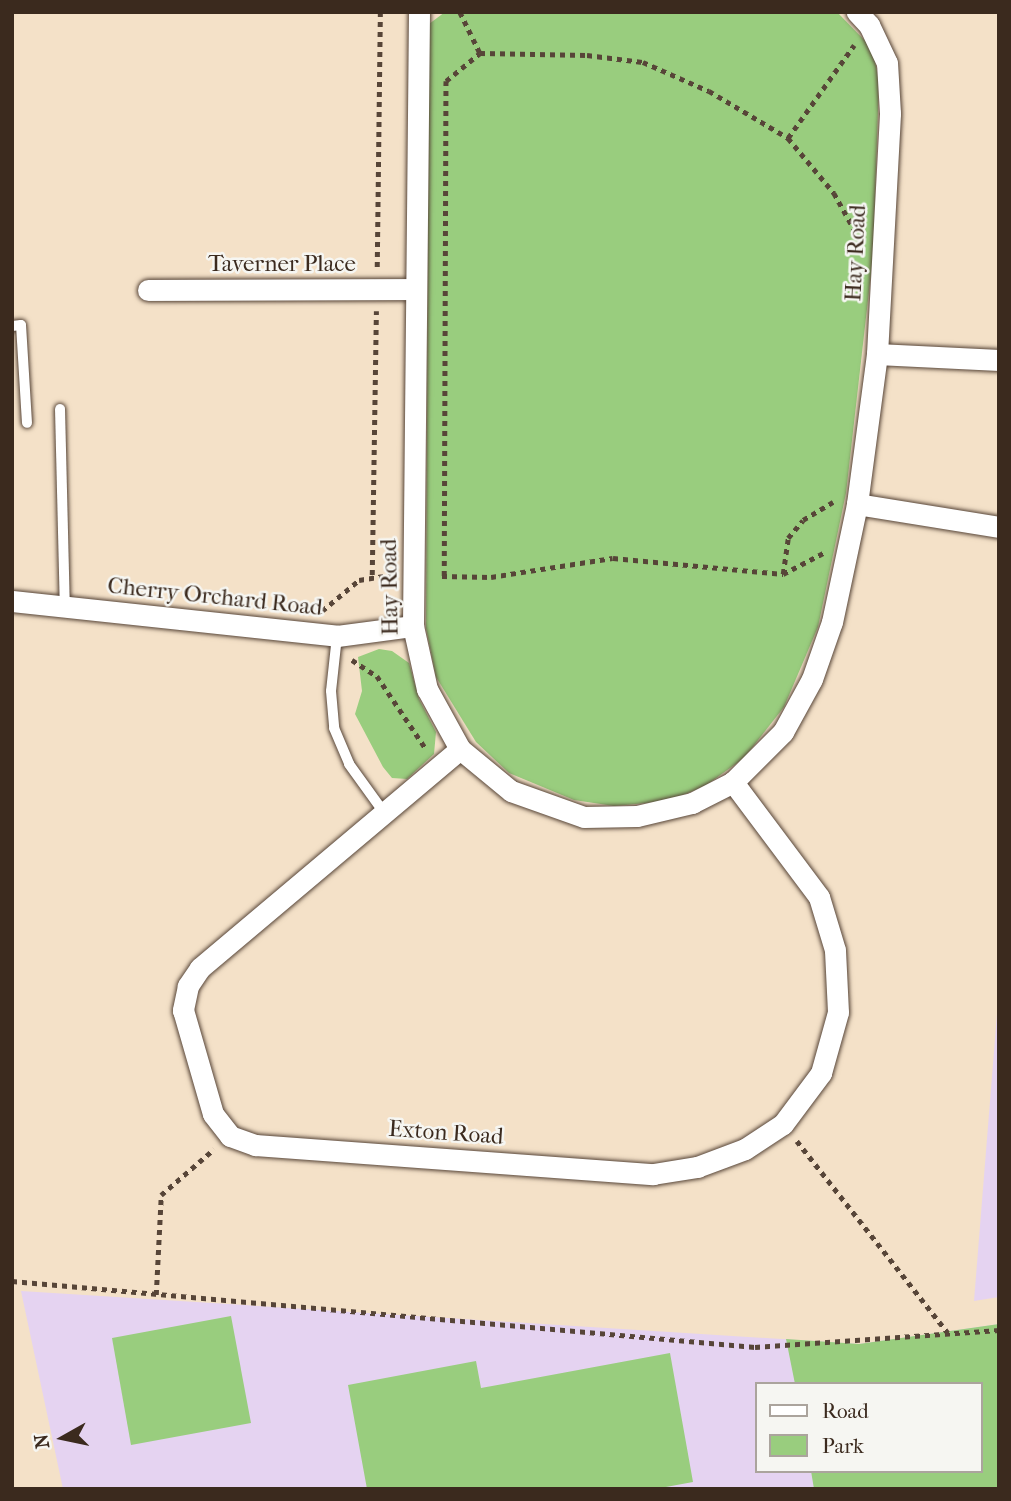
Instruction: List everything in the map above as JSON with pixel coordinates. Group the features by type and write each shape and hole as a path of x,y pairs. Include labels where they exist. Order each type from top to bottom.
{"street":[{"name":"Hay Road","path":"419,12 413,626 427,689 460,748 511,792 584,817 637,816 692,803 733,782 783,732 812,679 832,622 857,505 877,354 890,113 887,63 863,19"},
{"name":"Taverner Place","path":"148,290 416,289"},
{"path":"877,354 999,360"},
{"path":"857,505 999,527"},
{"name":"Cherry Orchard Road","path":"12,601 313,634 336,646 413,626"},
{"path":"230,1136 213,1114 183,1010 188,986 200,968 460,748"},
{"name":"Exton Road","path":"230,1136 255,1145 653,1174 697,1167 745,1149 783,1124 821,1073 838,1012 835,950 819,897 733,782"}],"lane":[{"path":"12,326 20,325 27,424"},
{"path":"61,409 65,607"},
{"path":"336,646 334,728 349,764 385,814"}],"path":[{"path":"460,12 481,53"},
{"path":"788,138 863,19"},
{"path":"444,576 446,81 481,53 587,55 643,62 709,91 788,138 834,193 861,244"},
{"path":"783,574 788,538 803,520 835,499"},
{"path":"313,634 315,617 359,580 414,575 491,577 613,558 783,574 827,551 847,554"},
{"path":"336,646 377,676 440,767"},
{"path":"783,1124 948,1333"},
{"path":"156,1295 161,1195 230,1136"},
{"path":"12,1281 755,1347 999,1330"}],"shaded area":[{"path":"999,989 999,1297 974,1301"},
{"path":"21,1291 859,1344 999,1324 999,1489 63,1489"}],"green space":[{"path":"445,12 837,12 872,48 879,81 873,256 846,493 818,627 784,707 744,758 705,786 668,801 614,806 574,800 509,773 476,742 436,677 426,628 429,24"},
{"path":"379,649 392,651 409,663 419,699 436,732 434,754 407,779 392,778 383,767 355,714 362,691 358,657"},
{"path":"231,1316 251,1423 131,1445 112,1338"},
{"path":"999,1324 999,1489 814,1489 811,1473 983,1473 983,1382 795,1382 786,1339 859,1344"},
{"path":"670,1353 693,1482 655,1489 367,1489 348,1385 476,1361 481,1388"}]}
